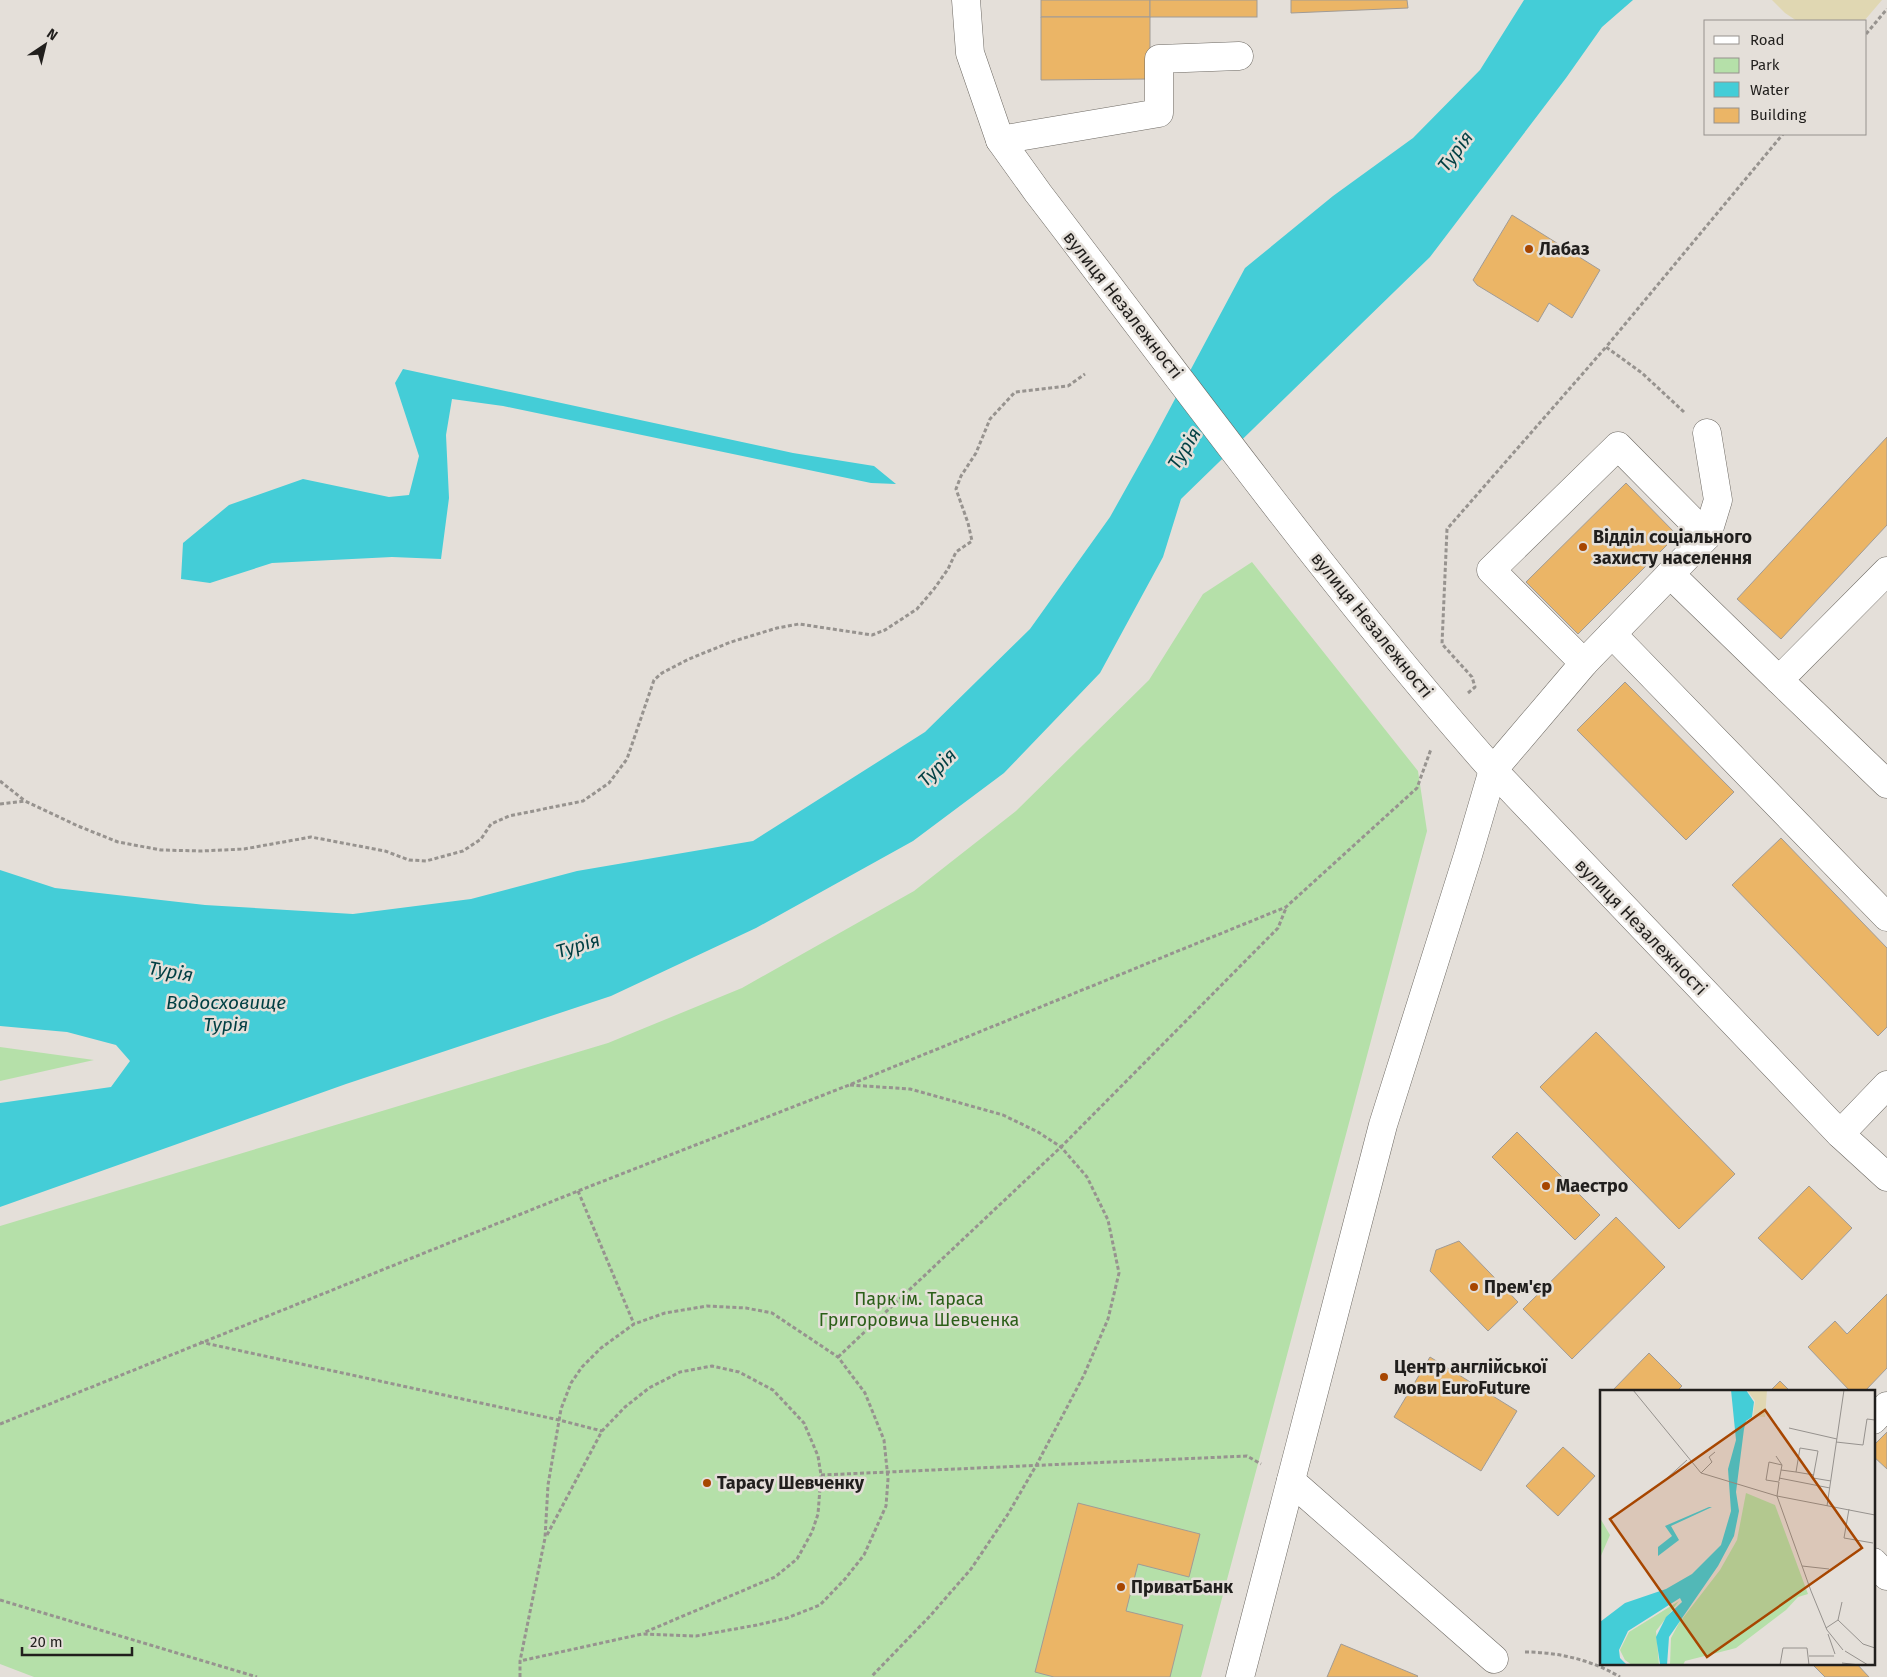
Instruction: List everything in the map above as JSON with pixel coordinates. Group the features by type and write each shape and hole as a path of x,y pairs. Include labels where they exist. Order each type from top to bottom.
{"main road":[{"name":"вулиця Незалежності","path":"966,0 970,53 1000,140 1038,193 1338,584 1445,716 1493,770 1840,1134 1887,1177"},
{"path":"1000,140 1159,113 1159,59 1239,56"},
{"path":"1240,1677 1383,1125 1493,770 1584,663 1707,536 1718,500 1707,433"},
{"path":"1584,663 1491,570 1618,446 1707,536"},
{"path":"1779,680 1887,570"},
{"path":"1670,574 1887,784"},
{"path":"1612,634 1887,918"},
{"path":"1840,1134 1887,1085"},
{"path":"1874,1419 1887,1406"},
{"path":"1291,1481 1494,1659"},
{"path":"1874,1563 1887,1576"}],"path":[{"path":"1867,33 1887,9"},
{"path":"1707,433 1642,373 1606,347 1782,135"},
{"path":"0,781 25,801 78,826 118,842 162,850 244,849 311,837 385,851 409,860 426,861 463,850 481,839 491,824 508,816 583,801 608,783 627,759 654,680 662,673 689,659 731,642 777,628 799,624 872,635 885,630 917,609 948,569 956,552 972,541 956,489 961,476 976,453 990,419 1015,392 1068,386 1085,374"},
{"path":"0,1424 578,1191 849,1085 1286,907 1417,788 1445,716"},
{"path":"0,804 25,801"},
{"path":"838,1357 1061,1147 1278,928 1286,907"},
{"path":"849,1085 910,1089 1003,1115 1038,1132 1061,1147 1087,1177 1108,1220 1119,1273 1108,1319 1084,1375 1008,1514 971,1569 930,1616 871,1677"},
{"path":"578,1191 634,1324"},
{"path":"520,1677 520,1661 545,1538 548,1485 559,1420 571,1383 582,1367 601,1348 634,1324 665,1313 707,1306 746,1308 772,1313 838,1357 866,1393 884,1440 888,1479 886,1506 864,1555 845,1579 820,1605 787,1618 696,1636 642,1634"},
{"path":"200,1342 602,1431"},
{"path":"520,1661 642,1634 775,1577 798,1559 812,1532 818,1514 822,1475 818,1456 804,1423 773,1390 739,1372 712,1366 680,1372 649,1388 625,1407 602,1431 545,1538"},
{"path":"822,1475 1247,1456 1291,1481"},
{"path":"0,1600 257,1677"},
{"path":"1494,1659 1512,1652 1535,1652 1585,1660 1606,1668 1620,1677"}],"green space":[{"name":"Парк ім. Тараса Григоровича Шевченка","path":"1252,562 1418,771 1427,831 1201,1677 34,1677 0,1664 0,1226 608,1043 742,988 914,891 1016,811 1149,680 1203,594"},
{"path":"0,1047 94,1060 0,1081"}],"sand":[{"path":"1772,0 1882,0 1865,20 1796,20"}],"water":[{"name":"Водосховище Турія","path":"1524,0 1633,0 1602,27 1566,78 1430,257 1181,499 1163,557 1100,673 1004,773 913,841 756,928 611,996 346,1084 0,1207 0,1103 111,1087 130,1061 116,1045 67,1032 0,1026 0,870 55,888 205,905 353,914 471,899 577,871 753,841 925,732 1030,629 1110,517 1245,268 1333,196 1413,138 1480,70"},
{"path":"403,369 793,453 874,466 896,484 871,483 503,406 452,399 446,435 449,498 441,559 392,557 272,563 210,583 181,579 183,543 229,505 303,479 389,497 409,495 419,456 395,383"}],"building":[{"path":"1041,0 1150,0 1150,17 1041,17"},
{"path":"1150,0 1257,0 1257,17 1150,17"},
{"path":"1291,0 1407,0 1408,8 1291,13"},
{"path":"1041,17 1150,17 1150,79 1041,80"},
{"name":"Лабаз","path":"1512,215 1600,270 1572,318 1549,303 1538,322 1477,285 1473,280"},
{"path":"1887,437 1887,525 1781,639 1737,599"},
{"path":"1626,483 1677,535 1578,634 1526,582"},
{"path":"1625,682 1734,792 1686,840 1577,730"},
{"path":"1781,838 1887,948 1887,1027 1878,1036 1732,885"},
{"path":"1596,1032 1735,1174 1679,1229 1540,1087"},
{"name":"Маестро","path":"1517,1132 1600,1215 1575,1240 1492,1157"},
{"path":"1809,1186 1852,1228 1802,1280 1758,1238"},
{"path":"1616,1217 1665,1267 1572,1359 1523,1309"},
{"name":"Прем'єр","path":"1459,1241 1518,1302 1488,1331 1430,1271 1436,1250"},
{"path":"1887,1294 1887,1368 1866,1390 1849,1390 1808,1347 1835,1321 1847,1334"},
{"path":"1649,1353 1682,1386 1678,1390 1613,1390"},
{"path":"1430,1357 1517,1411 1481,1471 1394,1417"},
{"path":"1780,1381 1789,1390 1771,1390"},
{"path":"1887,1432 1887,1469 1874,1457 1874,1445"},
{"path":"1563,1447 1595,1476 1558,1516 1526,1486"},
{"path":"1078,1503 1200,1534 1189,1577 1138,1564 1126,1611 1183,1625 1170,1677 1054,1677 1035,1672"},
{"path":"1341,1644 1418,1676 1327,1677"},
{"path":"1812,1664 1857,1664 1869,1677 1825,1677"}],"place":[{"name":"Лабаз","path":"1529,249"},
{"name":"Відділ соціального захисту населення","path":"1583,547"},
{"name":"Маестро","path":"1546,1186"},
{"name":"Прем'єр","path":"1474,1287"},
{"name":"Центр англійської мови EuroFuture","path":"1384,1377"},
{"name":"Тарасу Шевченку","path":"707,1483"},
{"name":"ПриватБанк","path":"1121,1587"}],"water label":[{"name":"Турія","path":"1455,151"},
{"name":"Турія","path":"1184,448"},
{"name":"Турія","path":"937,767"},
{"name":"Турія","path":"578,945"},
{"name":"Турія","path":"171,971"}]}
